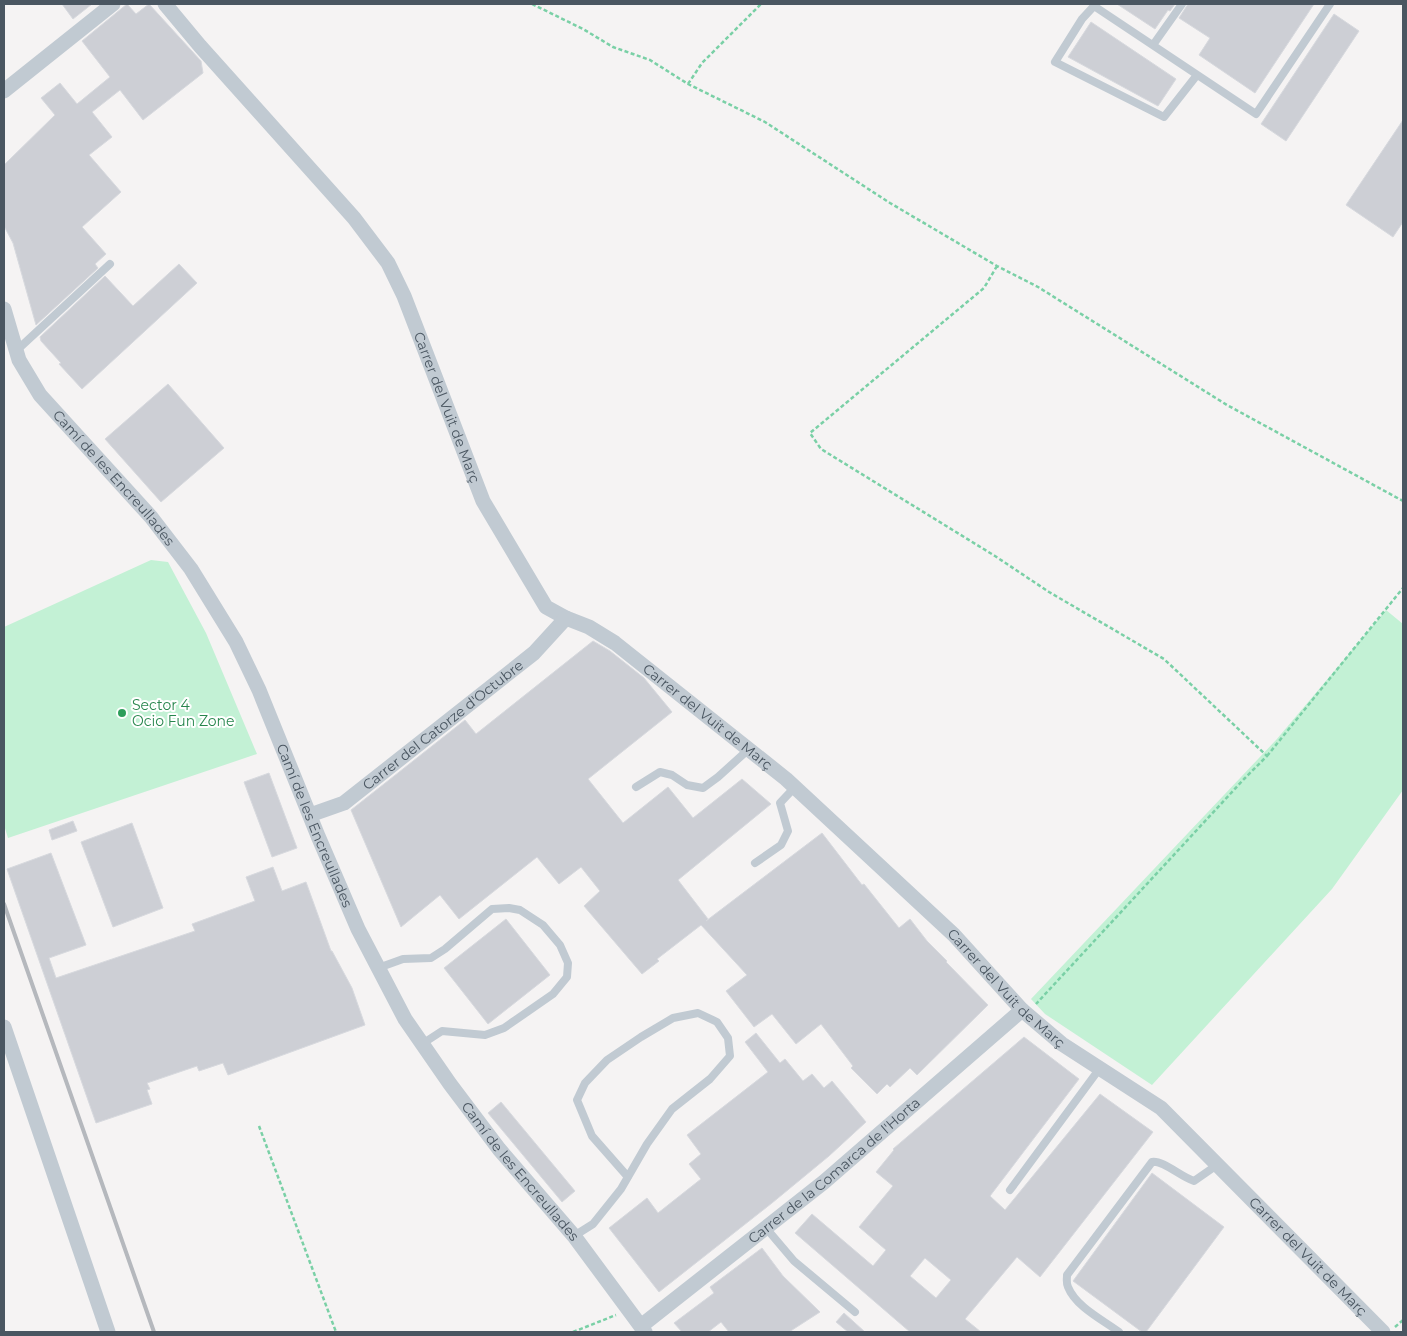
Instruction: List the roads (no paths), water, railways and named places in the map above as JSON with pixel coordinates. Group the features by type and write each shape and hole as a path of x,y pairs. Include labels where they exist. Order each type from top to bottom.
{"street":[{"path":"4,91 113,4"},
{"name":"Carrer del Vuit de Març","path":"165,4 200,46 354,218 388,263 404,296 483,501 546,607 566,618 589,627 615,643 795,787 954,935 1025,1012 1062,1044 1161,1108 1383,1332"},
{"name":"Camí de les Encreullades","path":"4,309 19,360 40,395 151,517 191,568 236,642 259,690 358,929 405,1019 499,1149 574,1236 643,1329"},
{"name":"Carrer del Catorze d'Octubre","path":"310,815 344,803 534,654 566,618"},
{"name":"Carrer de la Comarca de l'Horta","path":"643,1329 824,1182 1025,1012"},
{"path":"4,1027 108,1332"}],"lane":[{"path":"1153,45 1182,4"},
{"path":"1197,75 1164,117 1056,62 1082,19 1095,5 1256,114 1330,4"},
{"path":"16,351 110,264"},
{"path":"636,787 660,772 672,775 687,786 703,788 749,749"},
{"path":"755,863 781,845 788,831 780,804 795,787"},
{"path":"378,968 403,959 432,958 492,910 508,908 520,910 543,925 560,945 568,963 567,977 553,994 504,1028 485,1036 442,1031 422,1044"},
{"path":"574,1236 593,1224 621,1189 628,1177 647,1144 672,1109 710,1079 730,1056 728,1038 717,1022 698,1013 673,1018 607,1060 585,1083 577,1100 592,1136 628,1177"},
{"path":"1010,1190 1100,1068"},
{"path":"1119,1332 1085,1307 1074,1296 1067,1285 1067,1275 1152,1162 1158,1161 1194,1181 1217,1165"},
{"path":"766,1228 794,1261 856,1312"}],"railway":[{"path":"4,904 154,1332"}],"place":[{"name":"Sector 4 Ocio Fun Zone","path":"122,713"}]}
